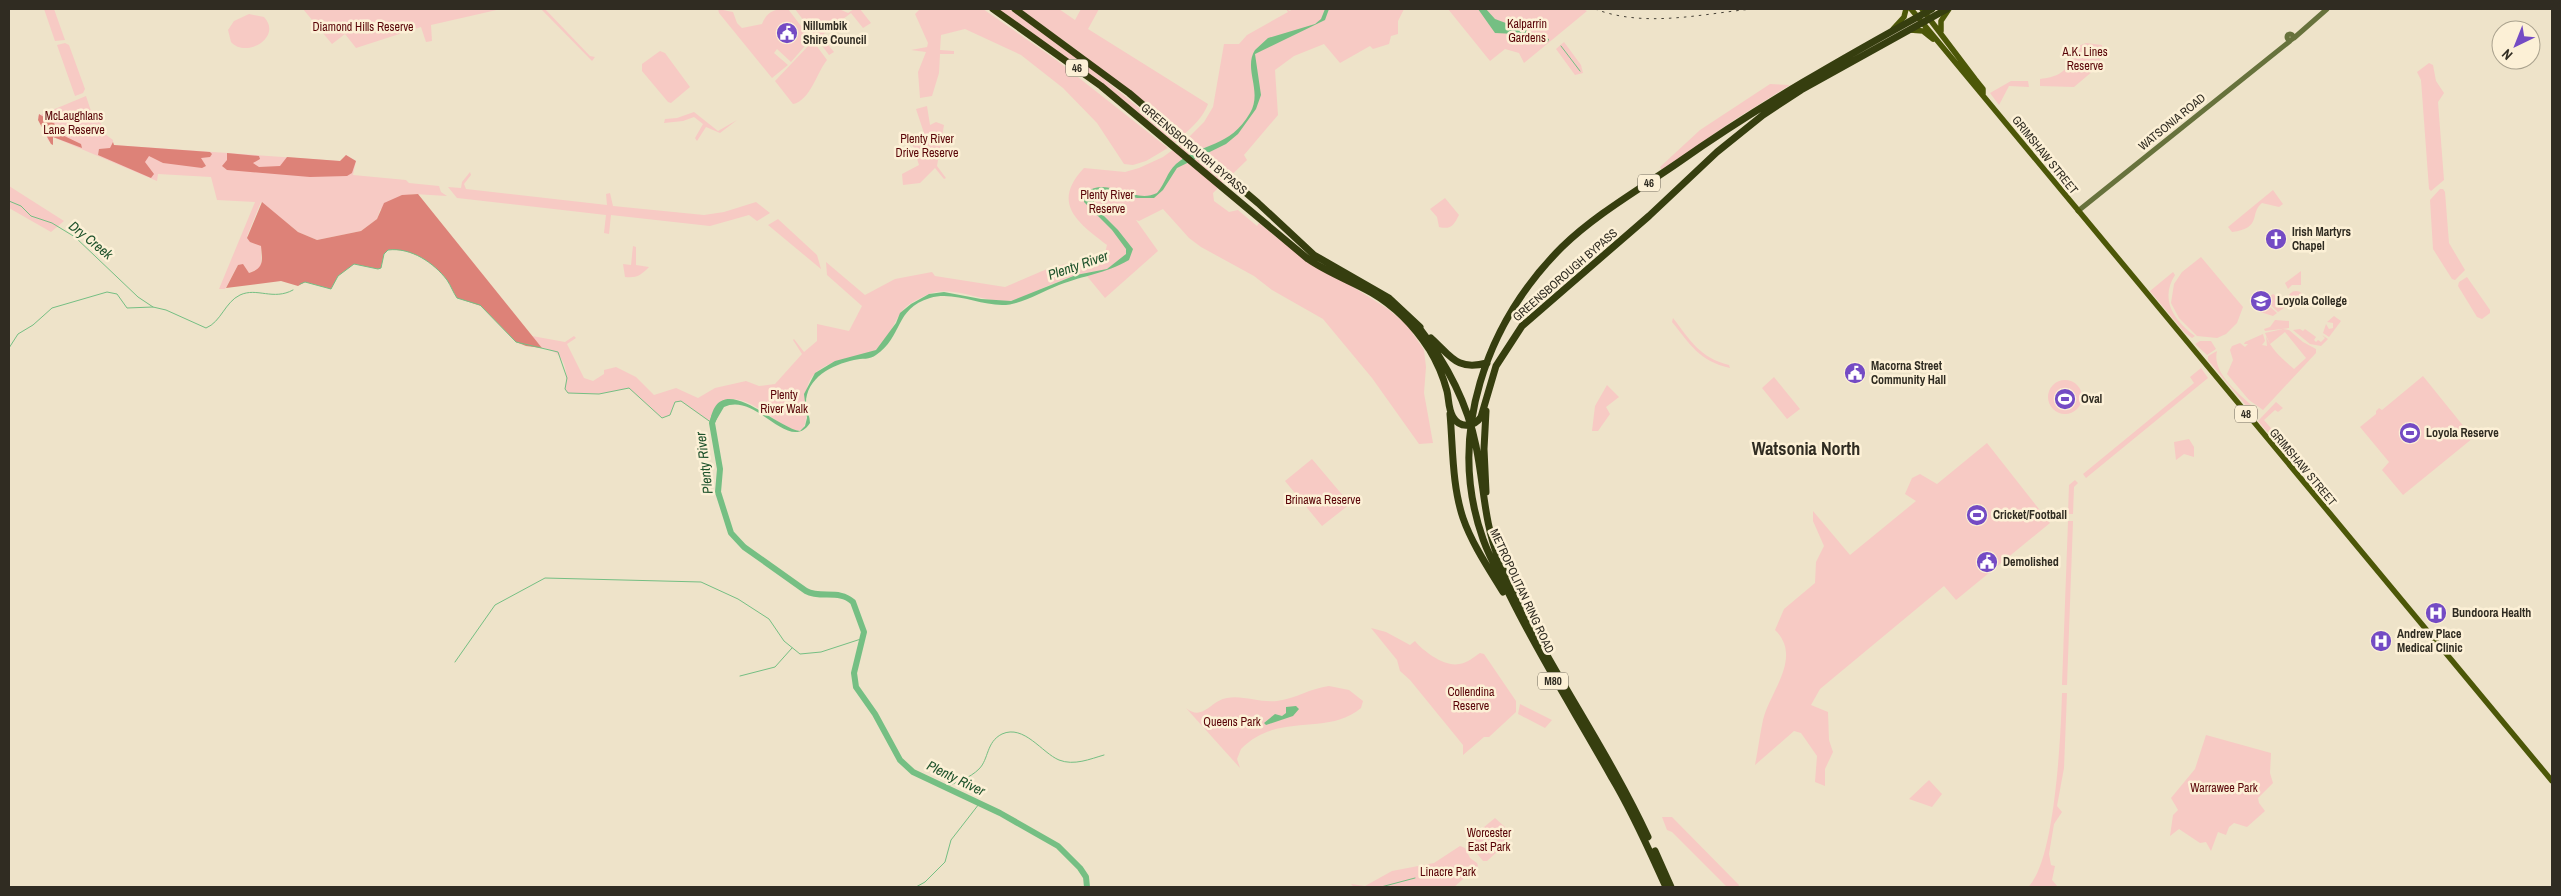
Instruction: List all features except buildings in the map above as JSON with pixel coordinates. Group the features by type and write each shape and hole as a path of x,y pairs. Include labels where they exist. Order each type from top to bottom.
{"highway":[{"name":"GREENSBOROUGH BYPASS","path":"993,9 1064,58 1157,132 1308,259 1334,275 1372,293 1402,316 1419,335 1436,362 1444,383 1450,409 1457,492 1463,518 1473,540 1523,623"},
{"name":"GREENSBOROUGH BYPASS","path":"1015,9 1098,69 1234,183 1314,255 1383,294 1454,361 1470,365 1487,363 1514,308 1523,295 1557,252 1588,225 1720,134 1822,69 1892,30 1920,20"},
{"name":"46","path":"1920,20 1927,12 1948,9"},
{"name":"GREENSBOROUGH BYPASS","path":"1470,425 1481,416 1491,378 1504,352 1522,326 1649,216 1724,146 1801,90 1909,30 1920,20"},
{"name":"METROPOLITAN RING ROAD","path":"1417,325 1450,374 1470,425 1476,446 1488,527 1500,562 1565,687 1630,799 1671,887"},
{"name":"METROPOLITAN RING ROAD","path":"1487,363 1470,425 1468,463 1476,516 1491,558 1523,623 1560,691 1620,792 1666,887"},
{"name":"M80","path":"1491,378 1484,435 1487,496 1495,535 1518,598"},
{"path":"1450,409 1457,422 1470,425"}],"main road":[{"path":"1892,30 1904,17 1906,9"},
{"name":"GRIMSHAW STREET","path":"1911,9 2552,781"},
{"path":"1941,31 1941,21 1948,9"},
{"name":"WATSONIA ROAD","path":"2078,211 2327,9"},
{"name":"GRIMSHAW STREET","path":"1927,12 1975,84"},
{"path":"1909,30 1923,31 1941,45"}],"green space":[{"path":"44,9 54,9 65,40 55,41"},
{"name":"Diamond Hills Reserve","path":"303,9 501,9 431,25 432,41 426,42 421,27 356,48 345,34 332,44"},
{"path":"541,9 545,9 590,56 595,57 592,61"},
{"path":"718,9 733,12 737,23 742,28 762,24 771,12 788,9 811,39 791,62 777,49 774,53 788,65 772,78 719,13"},
{"path":"795,9 839,9 848,13 854,9 860,9 871,23 863,28 851,13 821,36 834,52 829,55"},
{"path":"920,9 983,9 1055,59 1168,148 1146,161 1133,165 1124,164 1097,123 1063,88 1021,55 965,29 941,35 940,50 954,51 954,54 940,54 939,73 932,96 920,98 918,72 926,52 911,50 927,47 928,43 915,14"},
{"path":"997,9 1009,9 1032,24 1088,66 1178,140 1175,143 1083,69"},
{"path":"1020,9 1059,9 1075,20 1081,9 1099,9 1088,29 1208,104 1206,109 1182,136 1078,51"},
{"path":"1286,9 1290,11 1292,9 1404,9 1398,21 1398,34 1391,36 1389,44 1373,49 1370,46 1340,63 1324,44 1294,56 1275,70 1278,115 1244,155 1247,160 1213,193 1214,201 1229,212 1238,210 1257,226 1259,223 1285,244 1388,309 1407,325 1424,350 1426,367 1424,393 1433,443 1419,444 1372,378 1323,319 1272,290 1254,276 1201,247 1189,238 1163,209 1139,221 1136,220 1158,251 1105,298 1086,275 1061,281 1010,301 947,291 929,294 914,302 903,310 886,340 878,349 866,355 832,363 819,370 812,377 806,395 806,420 800,431 780,423 760,409 739,400 728,400 718,404 710,422 681,401 675,402 670,415 662,418 629,388 599,394 568,393 565,389 565,368 560,357 542,348 532,336 565,342 574,336 576,338 567,344 584,378 593,381 604,374 604,370 616,367 636,377 654,395 676,388 698,398 715,388 746,381 759,386 775,384 802,354 793,340 804,352 817,341 817,324 849,331 862,306 827,275 826,262 865,295 895,279 932,272 935,276 1005,287 1047,269 1105,253 1107,245 1086,228 1072,211 1069,202 1069,192 1074,180 1084,168 1125,172 1139,168 1163,157 1185,141 1204,122 1213,107 1224,44 1239,44 1247,35 1288,12"},
{"name":"Kalparrin Gardens","path":"1448,9 1583,9 1587,11 1524,63 1519,53 1505,49 1490,61"},
{"path":"249,14 264,17 269,25 269,32 266,38 253,47 238,47 231,42 228,30 234,21"},
{"path":"1564,42 1581,65 1583,73 1575,75 1556,49"},
{"path":"65,43 69,45 85,89 83,93 75,96 57,45"},
{"path":"811,43 816,45 827,60 809,92 799,102 793,104 775,81"},
{"name":"A.K. Lines Reserve","path":"2086,43 2102,45 2100,65 2074,87 2040,86 2040,79 2055,76 2063,71 2071,59 2069,55 2076,47"},
{"path":"660,51 665,53 690,87 671,103 668,102 642,71 642,64"},
{"path":"2429,63 2433,65 2436,81 2444,93 2438,102 2444,180 2431,191 2429,189 2421,80 2417,72"},
{"path":"2011,81 2028,81 2029,87 2009,86 1999,105 1990,93"},
{"path":"1770,84 1790,85 1734,120 1662,170 1660,167 1700,130"},
{"name":"McLaughlans Lane Reserve","path":"86,96 91,111 96,110 105,134 113,140 113,145 340,161 346,155 356,161 353,175 406,180 409,183 439,186 441,192 447,196 414,194 398,197 380,210 377,219 361,231 317,240 298,232 261,202 247,236 261,246 261,268 249,273 238,265 225,289 219,289 255,202 217,200 211,177 158,174 157,181 53,137 53,145 48,140 38,116"},
{"name":"Plenty River Drive Reserve","path":"927,106 930,125 936,122 944,125 937,166 946,178 944,179 935,168 920,183 903,185 902,174 919,165 911,140 924,133 916,109"},
{"path":"694,112 718,131 737,120 720,133 706,127 697,141 695,138 703,124 694,117 683,121 664,123 665,119 677,118"},
{"path":"470,172 471,175 464,184 466,189 607,205 606,194 610,193 613,206 704,215 724,212 756,202 770,213 757,221 749,215 710,226 611,215 609,234 604,233 606,215 457,198 448,187 461,188 462,182"},
{"path":"9,186 64,221 51,232 9,208"},
{"path":"2440,189 2443,189 2445,192 2449,243 2465,270 2455,280 2452,279 2433,249 2430,200"},
{"path":"2273,190 2283,204 2279,207 2262,203 2256,211 2252,224 2242,230 2232,232 2228,227"},
{"path":"1445,198 1459,215 1454,224 1446,228 1439,227 1437,217 1430,209"},
{"path":"778,219 817,255 821,269 768,225"},
{"path":"633,246 636,247 636,265 649,267 638,276 625,277 623,264 631,265"},
{"path":"2201,257 2243,307 2237,323 2226,334 2217,338 2197,336 2179,318 2171,303 2174,284 2182,272"},
{"path":"2301,271 2301,285 2292,285 2288,289 2285,283"},
{"path":"2173,272 2175,275 2170,284 2169,301 2181,324 2195,336 2192,338 2185,333 2150,291"},
{"path":"2467,277 2490,310 2490,313 2482,319 2477,317 2458,286 2459,282"},
{"path":"2296,291 2302,293 2304,299 2302,305 2296,307 2290,305 2288,299 2290,293"},
{"path":"2273,294 2284,302 2284,308 2278,312 2265,300"},
{"path":"2264,301 2277,313 2273,316 2254,310"},
{"path":"2334,316 2341,321 2329,337 2323,333 2326,324 2329,329 2333,328 2333,323 2327,322"},
{"path":"1673,318 1696,347 1710,358 1729,365 1730,368 1710,361 1696,351 1672,322"},
{"path":"2275,320 2289,321 2289,328 2265,331 2264,329 2270,327"},
{"path":"2283,329 2289,330 2303,342 2316,349 2316,353 2263,410 2249,400 2227,374 2233,360 2230,350 2232,346 2240,343 2245,347 2248,344 2244,344 2245,342 2263,334 2265,341 2262,345 2267,346 2266,336 2270,343 2265,333","holes":["2285,332 2306,358 2294,369 2270,344"]},
{"path":"2300,329 2303,331 2305,329 2316,337 2314,340 2316,342 2318,340 2321,342 2325,338 2322,335 2328,339 2321,346 2310,344 2293,330"},
{"path":"2200,341 2211,341 2216,349 2207,355 2195,344"},
{"path":"2217,351 2216,360 2223,376 2258,411 2256,414 2253,414 2208,360 2208,356"},
{"path":"2201,368 2208,378 2086,478 2083,474 2194,383 2190,377"},
{"name":"Loyola Reserve","path":"2423,376 2473,438 2403,495 2382,470 2389,462 2360,427 2376,414 2379,408 2382,410"},
{"path":"1774,377 1800,409 1787,419 1762,388"},
{"name":"Oval","path":"2065,380 2077,385 2082,397 2077,409 2065,414 2053,409 2048,397 2053,385"},
{"path":"1607,385 1619,397 1606,407 1610,414 1598,431 1592,431 1595,406"},
{"path":"2276,402 2283,408 2278,412 2275,410 2264,420 2291,452 2287,455 2258,421"},
{"path":"2189,439 2194,447 2194,457 2184,454 2176,460 2174,442"},
{"path":"1987,443 2050,523 1956,600 1944,586 1820,689 1811,705 1828,712 1829,740 1833,752 1825,769 1825,786 1815,782 1817,756 1801,733 1794,731 1755,765 1763,720 1785,663 1786,651 1783,640 1775,630 1784,609 1815,583 1816,562 1824,546 1813,521 1813,511 1850,555 1916,501 1905,494 1912,478 1920,474 1937,484"},
{"name":"Brinawa Reserve","path":"1312,459 1350,504 1322,526 1285,481"},
{"path":"2075,480 2078,483 2074,487 2073,514 2068,514 2069,485"},
{"path":"2068,521 2073,521 2067,685 2062,685"},
{"name":"Collendina Reserve","path":"1371,628 1386,632 1410,645 1415,641 1429,654 1447,663 1462,663 1480,653 1484,654 1516,701 1516,712 1489,737 1484,737 1463,755 1463,745 1410,680 1400,671 1397,660"},
{"name":"Queens Park","path":"1329,686 1349,690 1363,701 1361,708 1348,717 1318,724 1286,727 1255,738 1241,749 1237,759 1240,768 1186,708 1192,712 1202,712 1216,702 1233,697 1277,701"},
{"path":"2062,693 2067,693 2064,768 2057,806 2062,812 2054,824 2049,854 2051,865 2055,866 2052,880 2058,887 2028,887 2037,873 2045,852 2050,825 2058,766"},
{"path":"1520,704 1552,720 1545,728 1518,714"},
{"name":"Warrawee Park","path":"2206,735 2271,753 2270,773 2273,783 2258,798 2265,811 2247,827 2234,823 2229,827 2226,835 2218,832 2211,851 2206,842 2200,843 2179,829 2170,836 2173,815 2178,810 2171,798 2195,769"},
{"path":"1929,780 1942,794 1932,807 1909,799"},
{"path":"1662,817 1672,817 1739,885 1738,887 1727,887 1672,832 1667,830"},
{"name":"Worcester East Park","path":"1495,818 1505,827 1511,839 1487,861 1483,861 1467,841"},
{"name":"Linacre Park","path":"1460,846 1465,848 1470,858 1478,866 1454,887 1354,887 1351,884 1365,886 1392,871 1434,863"}],"shaded area":[{"path":"1325,9 1329,9 1325,20 1255,54 1261,95 1256,109 1238,134 1226,144 1177,168 1163,190 1154,198 1137,198 1113,192 1096,194 1093,205 1118,230 1133,249 1129,260 1103,271 1052,288 1024,301 1002,305 957,297 939,296 918,303 904,316 891,340 876,355 871,358 837,365 821,374 815,380 807,396 806,405 810,423 800,431 805,426 807,418 804,394 815,373 835,361 876,350 896,323 900,313 929,294 944,292 981,299 1011,301 1076,275 1107,269 1126,254 1126,249 1112,230 1084,202 1085,193 1094,188 1103,187 1139,196 1157,193 1176,164 1234,133 1250,113 1255,97 1251,65 1255,50 1268,38 1315,24 1321,19"},
{"path":"1478,9 1486,9 1495,19 1549,39 1548,42 1516,34 1495,33"},
{"path":"39,114 55,124 56,132 81,144 82,148 53,137 53,145 51,144 38,120"},
{"path":"113,142 114,145 210,152 212,154 210,157 201,158 206,166 202,168 163,163 149,156 145,162 154,174 151,178 98,155 99,149 110,148"},
{"path":"227,153 259,156 260,159 253,163 259,167 280,166 287,157 340,161 346,155 356,161 352,173 347,176 310,177 227,170 222,166 227,160"},
{"path":"418,194 542,348 526,346 516,342 481,306 457,298 447,280 429,262 405,251 388,250 384,254 381,268 378,269 354,264 338,276 331,289 305,282 298,286 281,281 226,288 238,265 243,264 249,273 260,266 262,259 261,246 250,242 247,238 262,202 298,232 317,240 361,231 377,219 384,203 402,195"},
{"path":"724,400 736,400 800,431 792,432 782,428 760,413 736,404 724,407 714,424 710,422 715,406"},
{"path":"1296,706 1299,709 1293,716 1266,725 1264,723 1275,714 1282,716 1286,713 1286,707"}],"waterway":[{"path":"1561,46 1580,71"},
{"name":"Dry Creek","path":"9,201 21,206 31,216 52,223 75,237 138,297 153,307"},
{"name":"Dry Creek","path":"300,284 305,282 331,289 338,276 354,264 378,269 381,268 384,254 388,250 405,251 429,262 447,280 457,298 480,305 516,342 558,352 567,378 565,389 568,393 599,394 629,388 662,418 670,415 675,402 681,401 712,423"},
{"name":"Dry Creek","path":"9,348 18,334 33,325 52,308 107,292 117,294 127,308 153,307 166,310 206,328 216,321 230,302 240,295 253,292 279,294 293,290"},
{"name":"Plenty River","path":"715,415 712,423 720,469 718,492 731,533 744,547 806,591 842,596 853,602 864,632 854,673 856,687 875,714 900,760 913,772 1000,813 1058,846 1080,868 1086,877 1087,887"},
{"path":"455,662 495,605 545,578 701,582 738,599 769,619 784,641 800,654 821,652 864,638"},
{"path":"740,676 775,667 792,648"},
{"path":"945,787 972,775 982,765 993,741 1002,734 1010,732 1025,736 1059,760 1065,762 1082,761 1104,755"},
{"path":"916,887 925,882 945,862 951,840 979,804"},
{"path":"1381,887 1415,878"}],"railway":[{"path":"1595,9 1614,15 1653,19 1752,9"}],"place":[{"name":"Nillumbik Shire Council","path":"787,33"},
{"name":"Irish Martyrs Chapel","path":"2276,239"},
{"name":"Loyola College","path":"2261,301"},
{"name":"Macorna Street Community Hall","path":"1855,373"},
{"name":"Oval","path":"2065,399"},
{"name":"Loyola Reserve","path":"2410,433"},
{"name":"Cricket/Football","path":"1977,515"},
{"name":"Demolished","path":"1987,562"},
{"name":"Bundoora Health","path":"2436,613"},
{"name":"Andrew Place Medical Clinic","path":"2381,641"}],"district":[{"name":"Watsonia North","path":"1806,449"}],"park label":[{"name":"Plenty River Reserve","path":"1107,202"},
{"name":"Plenty River Walk","path":"784,402"}]}
